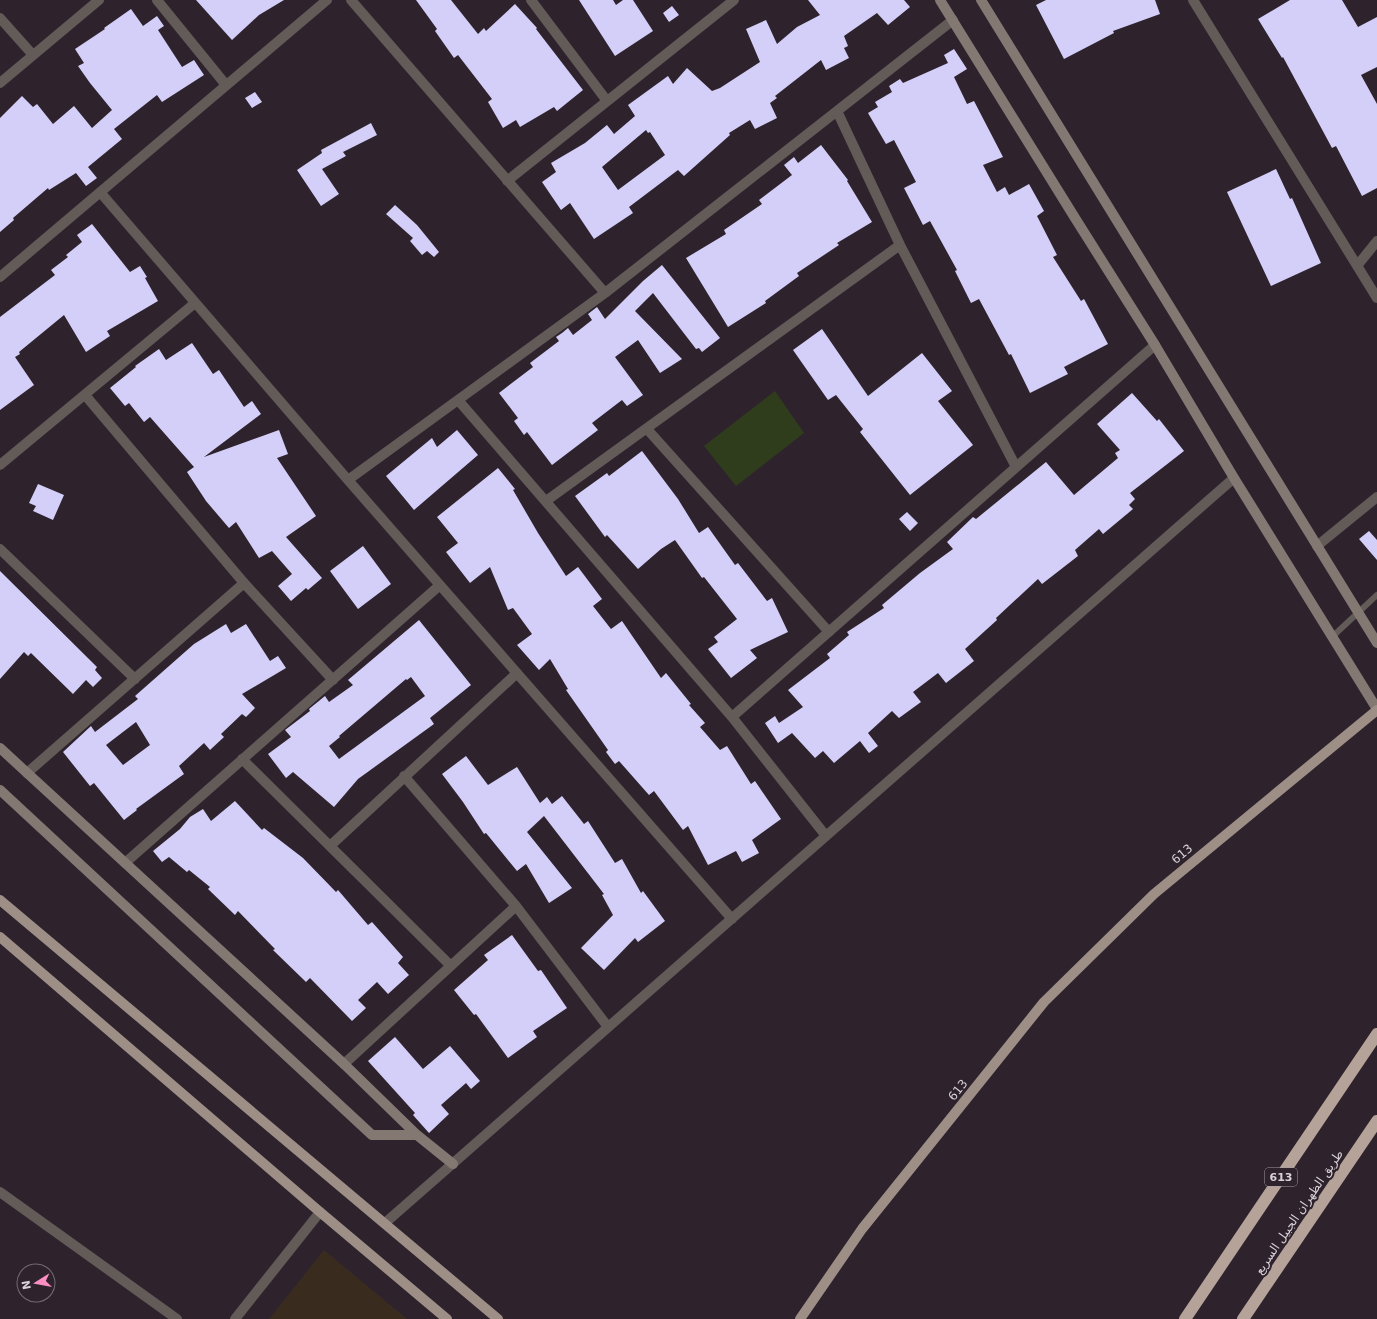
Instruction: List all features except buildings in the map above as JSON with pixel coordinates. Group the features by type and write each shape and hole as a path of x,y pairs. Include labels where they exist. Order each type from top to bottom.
{"highway":[{"name":"613","path":"1185,1319 1377,1034"},
{"name":"طريق الظهران الجبيل السريع","path":"1243,1319 1377,1121"}],"main road":[{"name":"613","path":"800,1319 862,1229 1044,1002 1154,894 1377,710"},
{"path":"0,900 498,1319"},
{"path":"0,937 447,1319"}],"street":[{"path":"0,83 99,0"},
{"path":"157,0 226,85"},
{"path":"0,277 328,0"},
{"path":"351,0 605,293"},
{"path":"531,0 607,101"},
{"path":"507,180 734,0"},
{"path":"940,0 1155,345 1234,478 1377,710"},
{"path":"981,0 1377,643"},
{"path":"1194,0 1377,298"},
{"path":"0,18 33,55"},
{"path":"348,480 605,293 953,20"},
{"path":"837,111 900,245 1016,467"},
{"path":"100,192 348,480 732,919"},
{"path":"1356,266 1377,241"},
{"path":"546,501 900,245"},
{"path":"0,465 195,303"},
{"path":"732,717 1155,345"},
{"path":"85,395 244,583 333,680"},
{"path":"458,400 732,717 826,836"},
{"path":"646,429 829,632"},
{"path":"385,1223 1234,478"},
{"path":"1317,546 1377,497"},
{"path":"0,549 135,679"},
{"path":"27,773 244,583"},
{"path":"125,862 440,585"},
{"path":"330,846 517,673"},
{"path":"0,748 344,1064 417,1135 453,1164"},
{"path":"242,759 451,966"},
{"path":"404,776 516,906 608,1027"},
{"path":"0,790 372,1135 417,1135"},
{"path":"344,1064 516,906"},
{"path":"0,1192 177,1319"},
{"path":"235,1319 320,1212"}],"lane":[{"path":"1332,637 1359,614 1377,595"}],"shaded area":[{"path":"324,1250 407,1319 269,1319"}],"green space":[{"path":"775,391 804,433 736,486 704,446"}]}
